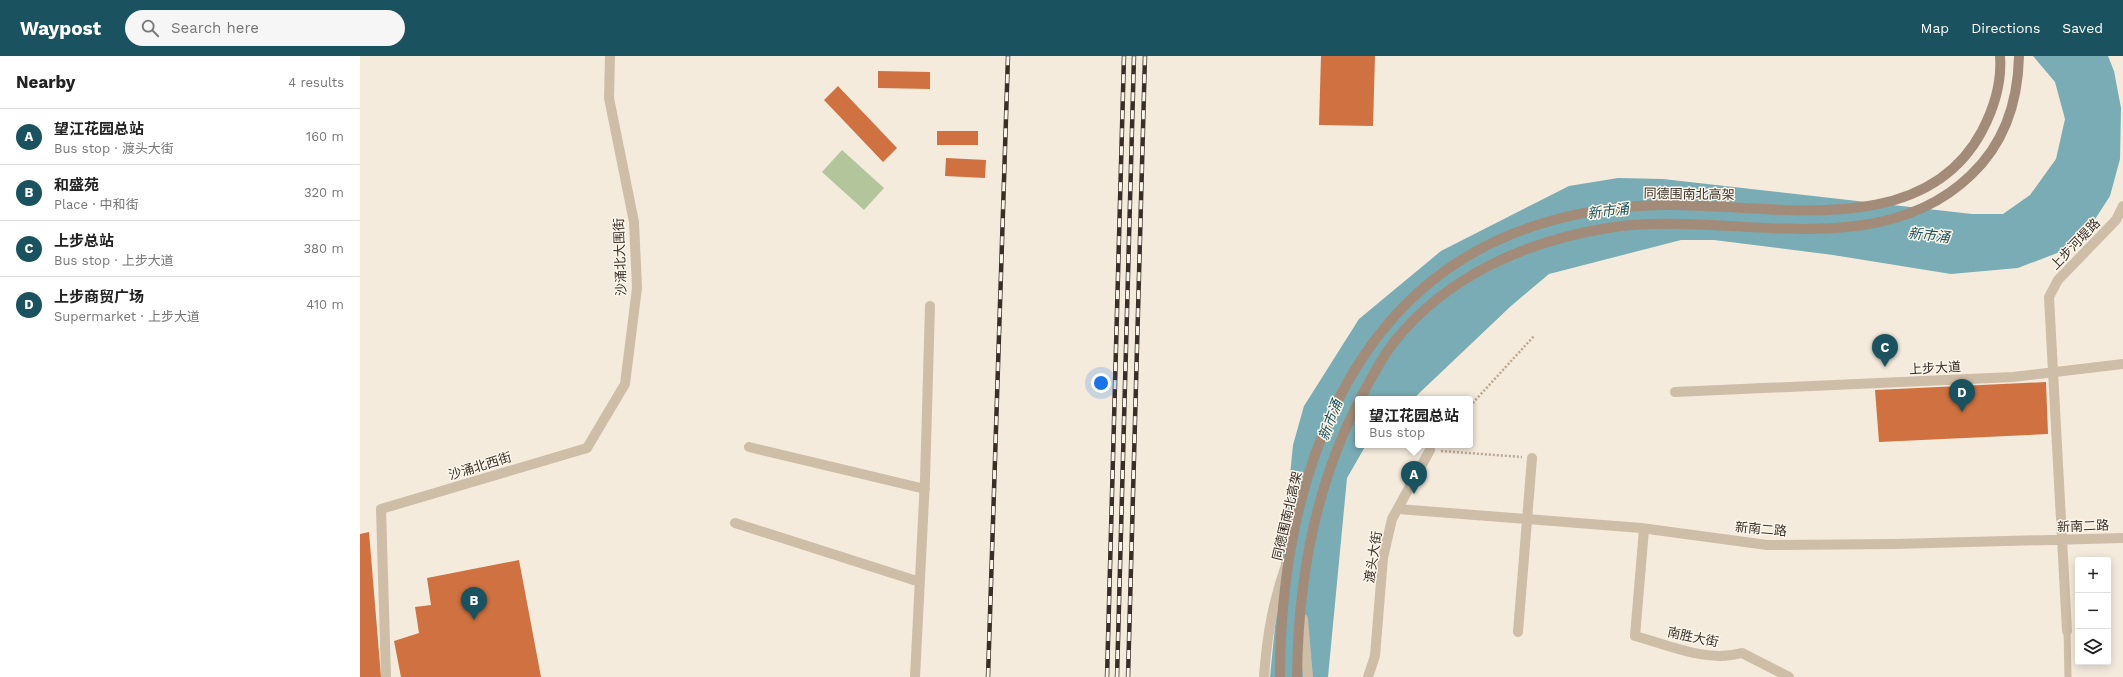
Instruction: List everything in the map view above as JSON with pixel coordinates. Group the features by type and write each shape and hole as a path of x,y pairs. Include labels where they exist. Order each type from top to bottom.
{"main road":[{"name":"同德围南北高架","path":"1280,677 1281,633 1292,548 1309,472 1335,405 1349,378 1368,348 1388,324 1430,282 1481,249 1511,235 1537,225 1602,210 1669,205 1792,211 1837,210 1876,205 1900,199 1919,191 1940,178 1956,165 1978,139 1995,102 1999,83 2000,56"},
{"path":"1362,396 1394,343 1421,314 1453,287 1484,268 1516,252 1584,232 1636,225 1695,224 1840,228 1898,218 1935,203 1959,187 1979,168 1994,149 2007,124 2014,99 2019,77 2019,56"},
{"path":"1297,677 1298,632 1301,597 1318,506 1327,474 1355,409"}],"street":[{"name":"沙涌北大围街","path":"587,448 626,384 637,288 634,222 609,98 610,56"},
{"name":"上步河堤路","path":"2067,630 2049,297 2058,280 2116,220 2123,206"},
{"path":"916,677 925,489 930,306"},
{"name":"上步大道","path":"1675,392 1952,381 2014,377 2123,364"},
{"path":"749,447 925,489"},
{"name":"沙涌北西街","path":"386,677 381,509 587,448"},
{"name":"渡头大街","path":"1368,677 1375,656 1383,558 1392,520 1430,450"},
{"path":"1518,632 1532,458"},
{"name":"新南二路","path":"1398,509 1644,528 1767,545 1894,544 2123,538"},
{"path":"735,523 920,582"},
{"name":"南胜大街","path":"1644,528 1635,636 1702,655 1726,657 1742,652 1789,677"},
{"path":"1264,677 1269,624 1275,597 1292,548"},
{"path":"1301,597 1308,677"}],"lane":[{"path":"2067,630 2068,677"}],"path":[{"path":"1473,403 1534,336"},
{"path":"1430,450 1532,458"}],"green space":[{"path":"842,150 884,188 864,210 822,172"}],"water":[{"name":"新市涌","path":"2033,56 2108,56 2114,71 2121,108 2120,159 2110,196 2090,227 2065,250 2018,268 1951,274 1833,255 1714,240 1681,240 1549,274 1511,306 1416,396 1355,396 1355,448 1364,448 1347,478 1328,677 1270,677 1293,445 1304,406 1359,319 1441,251 1569,186 1618,178 1663,179 1972,214 2003,214 2030,195 2056,159 2065,119 2055,82"}],"building":[{"path":"1321,56 1375,56 1373,126 1319,125"},
{"path":"878,71 930,72 930,89 878,88"},
{"path":"838,86 897,148 883,162 824,100"},
{"path":"937,131 978,131 978,145 937,145"},
{"path":"946,158 986,160 985,178 945,176"},
{"path":"2046,382 2048,434 1879,442 1875,390"},
{"path":"369,532 381,677 360,677 360,534"},
{"path":"519,560 541,677 401,677 394,641 419,633 415,607 431,605 427,578"}],"railway":[{"path":"988,677 1008,56"},
{"path":"1107,677 1124,56"},
{"path":"1117,677 1134,56"},
{"path":"1128,677 1145,56"}],"place":[{"name":"上步总站","path":"1885,367"},
{"name":"上步商贸广场","path":"1962,412"},
{"name":"望江花园总站","path":"1414,494"},
{"name":"和盛苑","path":"474,620"}]}
